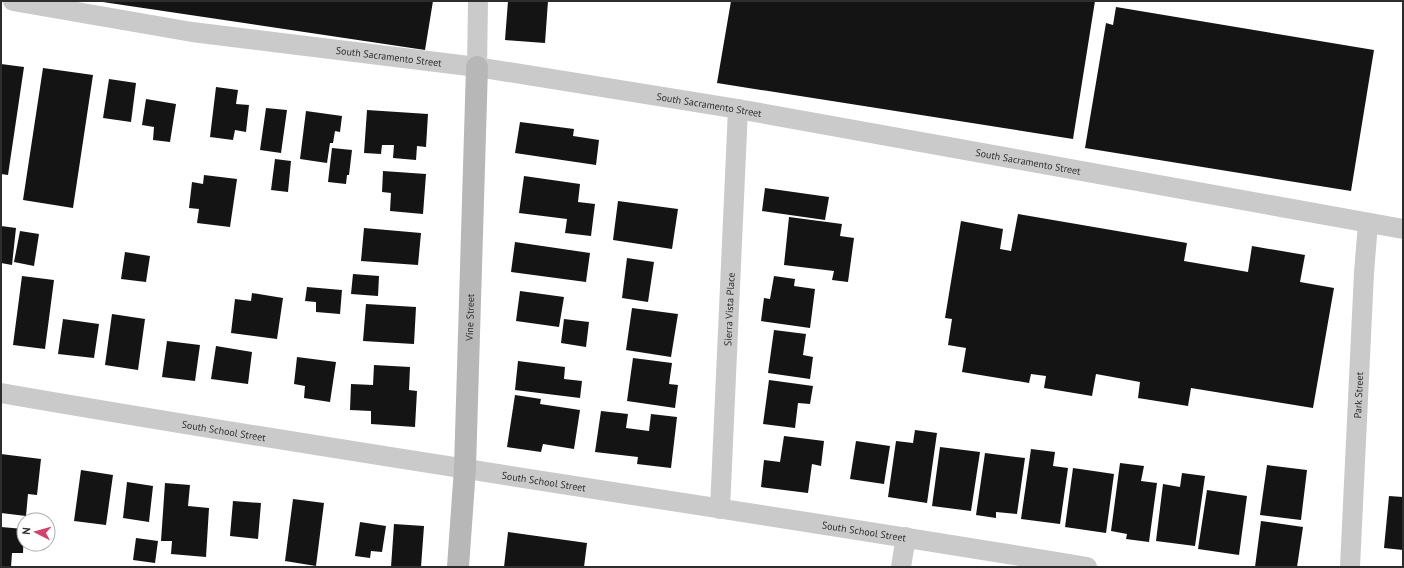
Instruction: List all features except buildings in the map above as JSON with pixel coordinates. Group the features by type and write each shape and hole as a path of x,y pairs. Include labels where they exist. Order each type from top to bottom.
{"street":[{"name":"South Sacramento Street","path":"13,1 192,32 477,67 738,109 1403,229"},
{"path":"477,67 478,1"},
{"name":"Vine Street","path":"458,567 465,468 477,67"},
{"name":"Sierra Vista Place","path":"720,509 738,109"},
{"name":"Park Street","path":"1350,567 1364,272 1368,223"},
{"name":"South School Street","path":"1,393 183,425 906,537 1087,567"},
{"path":"901,567 906,537"}]}
